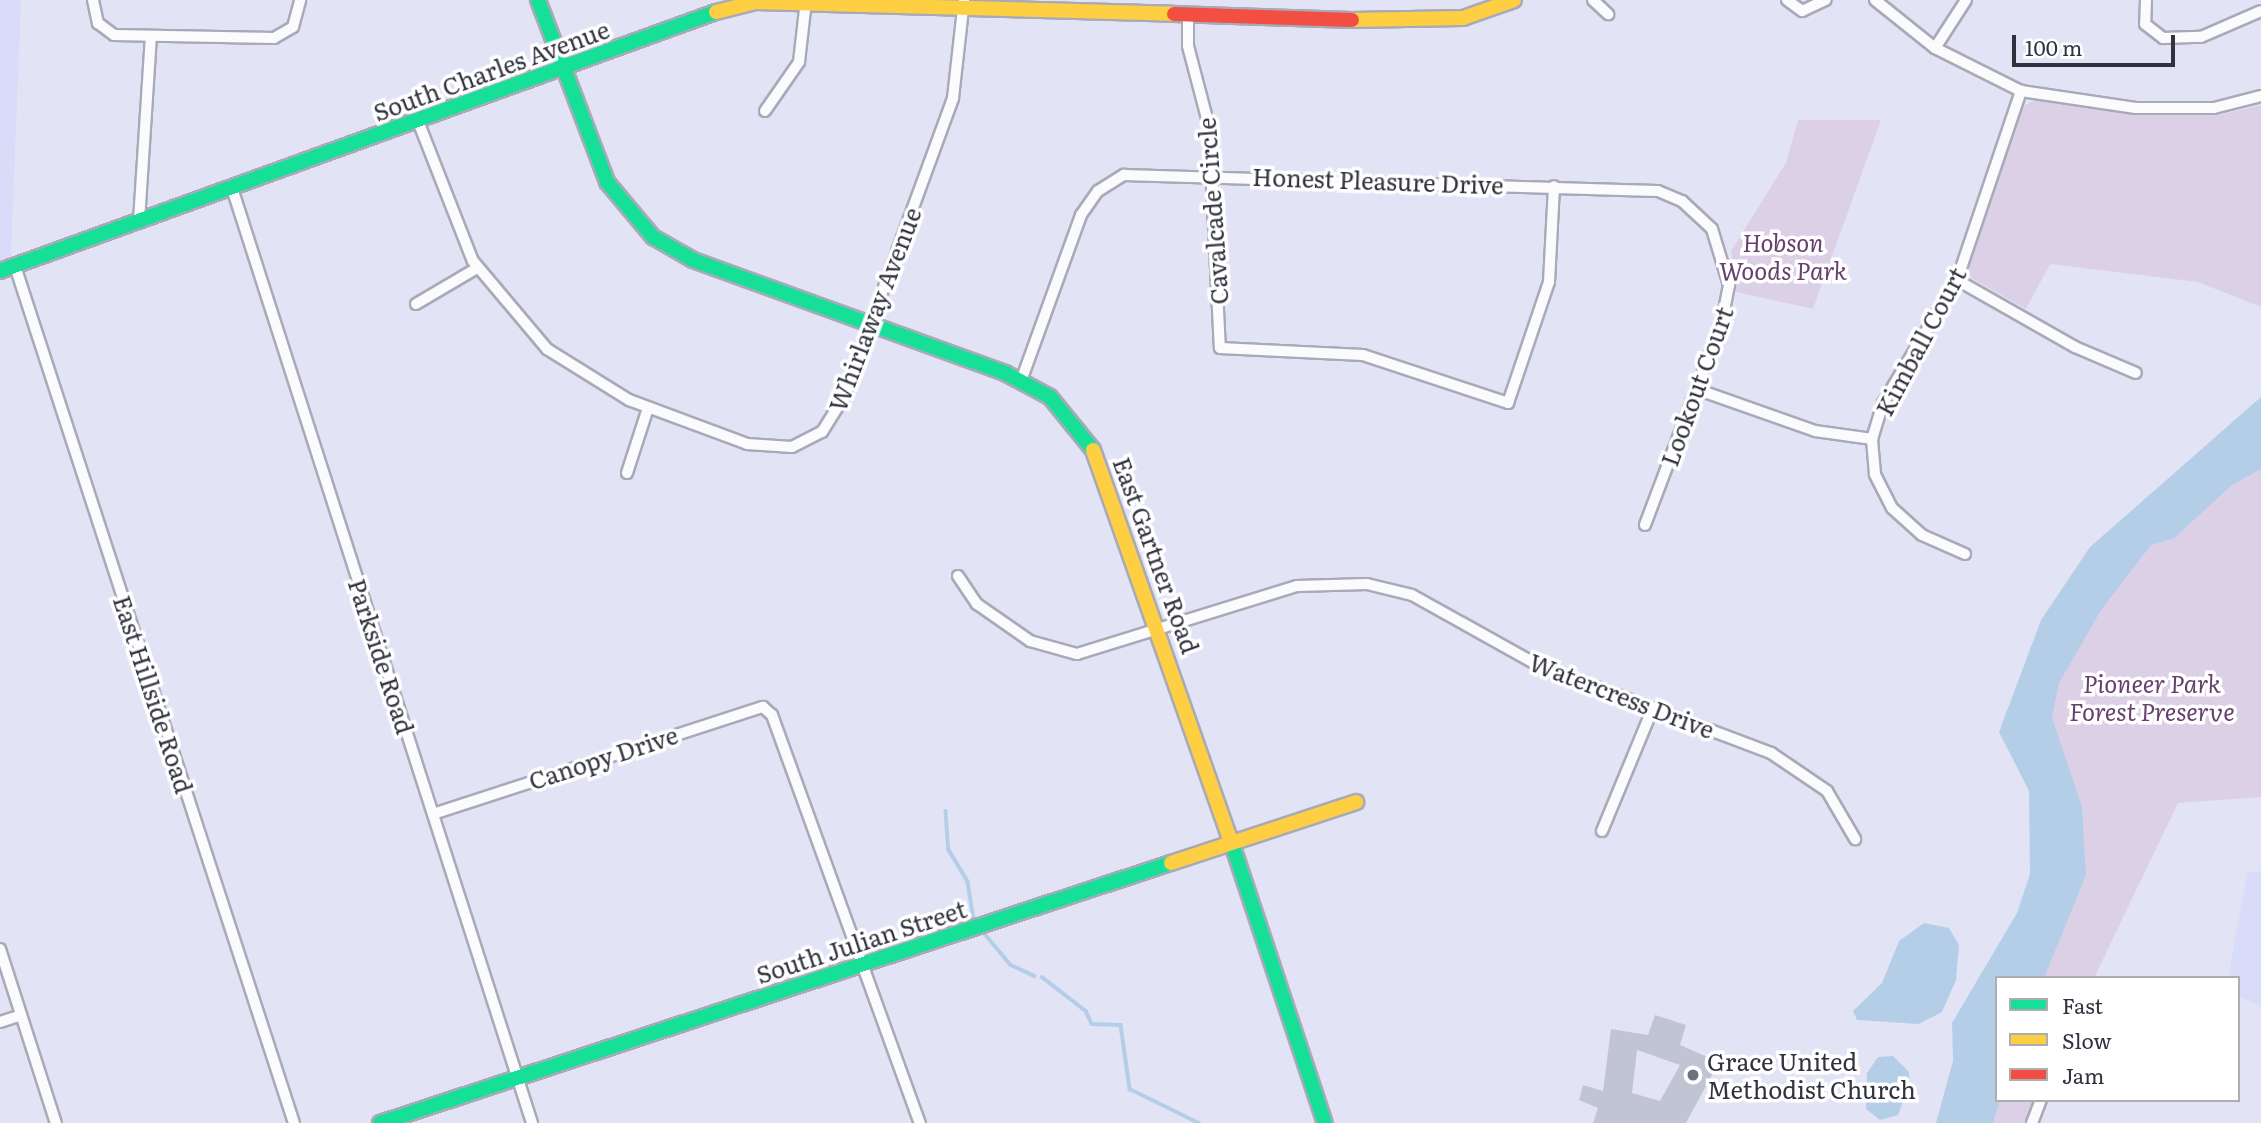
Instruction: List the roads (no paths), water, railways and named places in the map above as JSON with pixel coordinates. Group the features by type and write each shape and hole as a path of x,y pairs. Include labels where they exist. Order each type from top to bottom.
{"street":[{"path":"93,0 98,23 108,33 274,38 293,27 300,0"},
{"name":"East Gartner Road","path":"538,0 607,182 653,237 693,260 1021,381 1065,411 1100,460 1161,631 1325,1123"},
{"path":"765,111 799,62 806,0"},
{"name":"South Charles Avenue","path":"0,271 723,8 806,0 1440,22 1514,0"},
{"path":"1593,0 1608,14"},
{"path":"1787,0 1802,11 1826,0"},
{"path":"1875,0 1935,48 2021,91 2149,108 2214,108 2261,96"},
{"path":"1935,48 1966,0"},
{"path":"2146,0 2145,24 2163,38 2201,37 2261,11"},
{"name":"Whirlaway Avenue","path":"418,121 477,268 547,349 597,384 648,408 760,448 801,445 836,414 870,325 953,98 963,4"},
{"name":"Cavalcade Circle","path":"1188,14 1188,46 1209,126 1210,175 1221,264 1220,348 1363,355 1502,405 1513,398 1544,307 1554,186"},
{"path":"139,221 151,36"},
{"name":"Kimball Court","path":"1965,554 1922,536 1892,508 1875,474 1872,439 1883,403 1957,280 2021,91"},
{"name":"Honest Pleasure Drive","path":"1021,381 1093,196 1133,173 1658,191 1697,212 1721,244"},
{"name":"Parkside Road","path":"232,188 532,1123"},
{"name":"Lookout Court","path":"1645,525 1727,303 1721,244"},
{"name":"East Hillside Road","path":"15,266 293,1123"},
{"path":"416,304 477,268"},
{"path":"1957,280 2075,347 2136,373"},
{"path":"1696,389 1815,432 1872,439"},
{"path":"627,473 648,408"},
{"name":"Watercress Drive","path":"958,576 990,614 1062,653 1099,652 1277,591 1367,584 1434,603 1538,665 1789,763 1827,791 1855,839"},
{"name":"Canopy Drive","path":"433,814 754,707 772,715 861,966"},
{"path":"1602,831 1653,708"},
{"name":"South Julian Street","path":"380,1123 1356,802"},
{"path":"0,949 56,1123"},
{"path":"861,966 920,1123"},
{"path":"0,1022 21,1015"},
{"path":"2032,1123 2040,1102"}],"waterway":[{"path":"946,811 949,850 968,882 974,921"},
{"path":"985,934 1011,965 1035,976"},
{"path":"1042,977 1086,1011 1092,1024 1121,1025 1130,1089 1199,1123"}],"place":[{"name":"Grace United Methodist Church","path":"1693,1075"}],"park label":[{"name":"Hobson Woods Park","path":"1783,256"},
{"name":"Pioneer Park Forest Preserve","path":"2152,697"}]}
